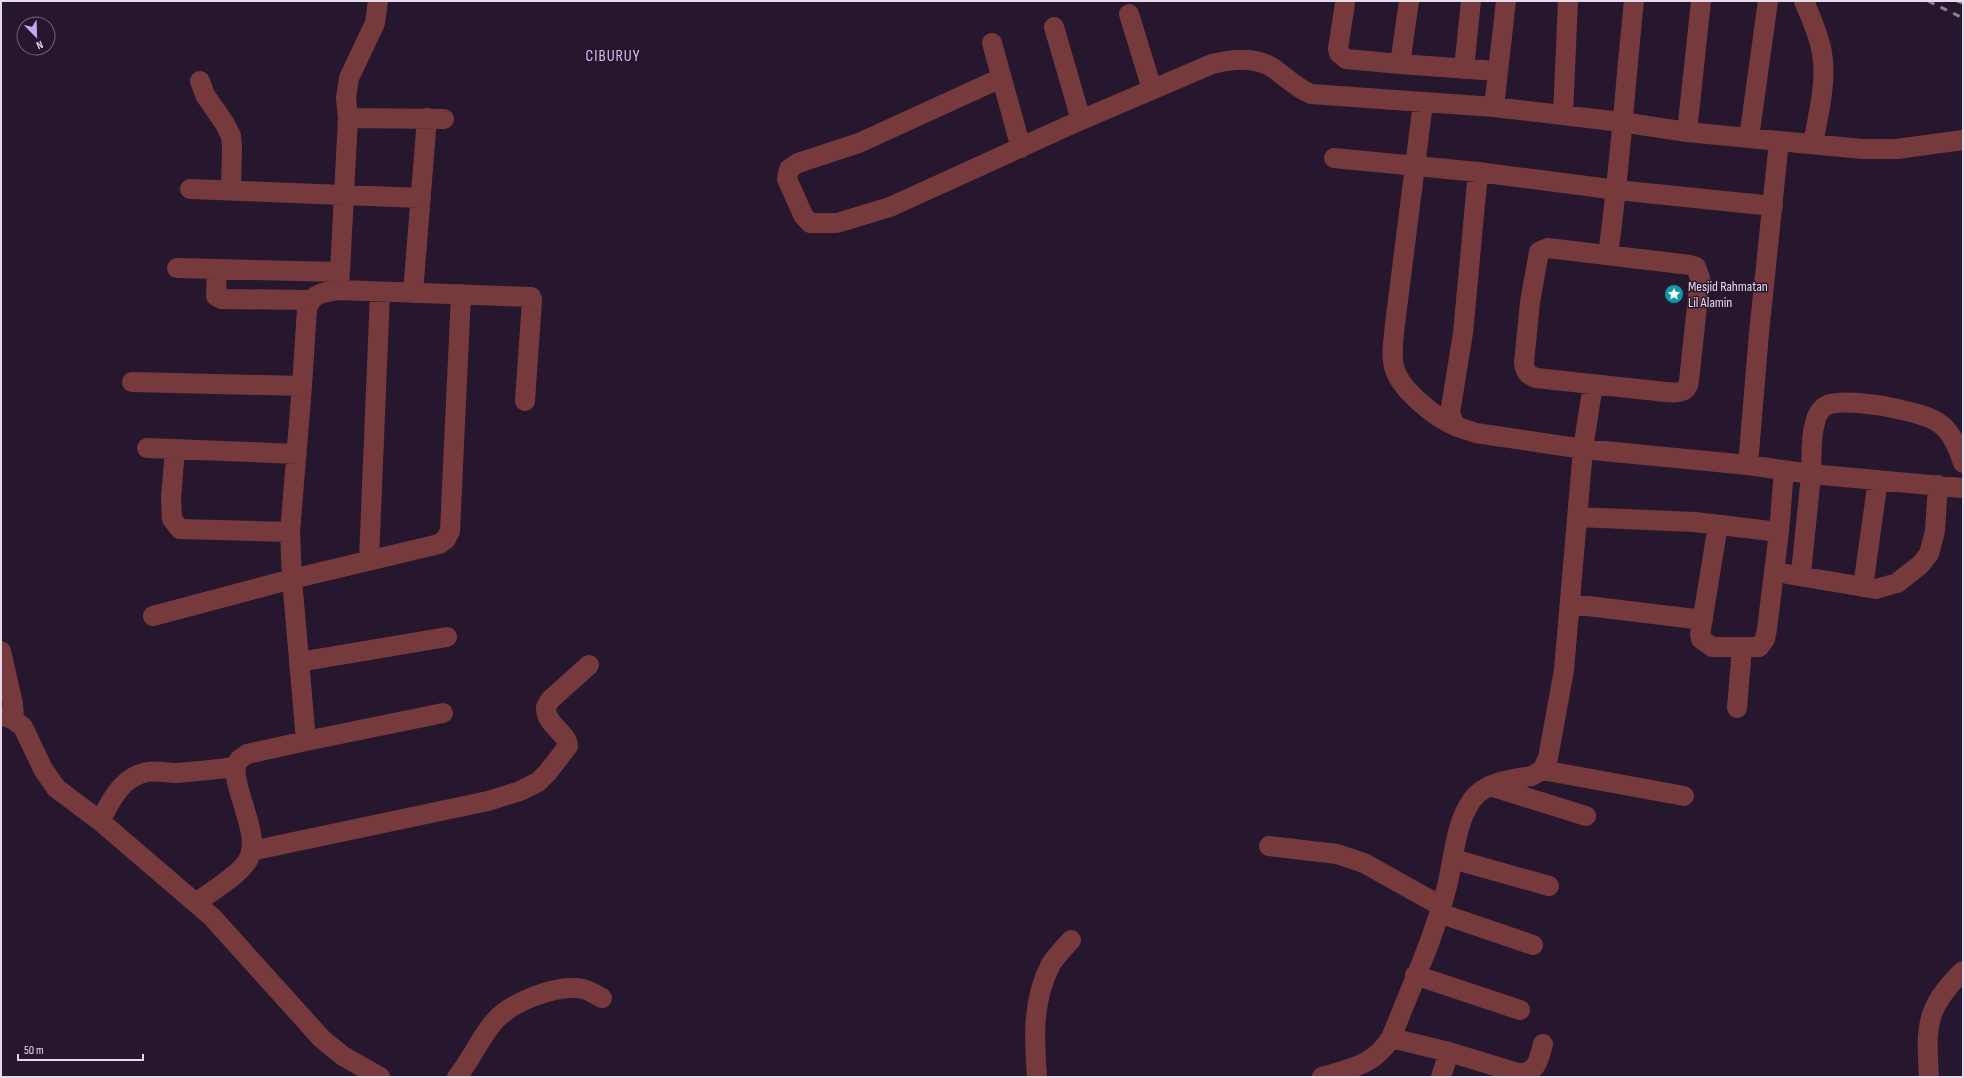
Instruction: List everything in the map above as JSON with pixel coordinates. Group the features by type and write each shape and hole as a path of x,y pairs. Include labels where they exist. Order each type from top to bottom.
{"street":[{"path":"339,281 348,118 346,98 350,78 375,22 378,1"},
{"path":"1400,64 1409,1"},
{"path":"1464,69 1471,1"},
{"path":"1494,108 1506,1"},
{"path":"1563,114 1568,1"},
{"path":"1608,254 1617,190 1621,122 1634,1"},
{"path":"1687,132 1701,1"},
{"path":"1749,138 1768,1"},
{"path":"1804,1 1818,36 1823,66 1823,81 1814,144"},
{"path":"1345,3 1339,53 1346,59 1497,71"},
{"path":"1129,14 1152,89"},
{"path":"1054,27 1082,120"},
{"path":"992,43 1021,148"},
{"path":"1002,78 859,143 798,163 789,169 787,179 803,215 810,223 837,223 890,207 1152,89 1212,64 1227,60 1242,60 1265,64 1300,90 1311,94 1563,114 1687,132 1862,149 1897,149 1963,140"},
{"path":"200,81 205,95 225,124 231,136 231,191"},
{"path":"1423,103 1395,324 1393,360 1395,370 1400,381 1409,391 1441,419 1454,426 1476,434 1583,449 1748,465 1811,474 1963,488"},
{"path":"348,118 436,118 421,198 413,293"},
{"path":"1748,465 1759,334 1779,142"},
{"path":"1334,158 1478,172 1617,190 1773,206"},
{"path":"1454,426 1450,412 1463,333 1478,172"},
{"path":"190,189 421,198"},
{"path":"1548,248 1608,254 1690,265 1698,270 1700,278 1689,381 1685,390 1677,393 1593,384 1536,378 1526,372 1524,363 1530,302 1537,255 1540,250 1548,248"},
{"path":"177,268 217,269 339,281 380,293 527,296 532,300 525,401"},
{"path":"217,269 216,296 221,299 310,300 339,281"},
{"path":"369,560 380,293"},
{"path":"153,616 292,579 439,544 446,539 450,531 461,294"},
{"path":"306,741 292,579 290,532 302,386 306,309 310,300"},
{"path":"132,382 302,386"},
{"path":"1374,1077 1416,974 1440,909 1466,810 1478,794 1490,786 1501,781 1532,776 1542,770 1548,758 1564,670 1571,604 1583,449 1593,384"},
{"path":"1801,574 1815,423 1823,407 1830,404 1856,404 1890,407 1931,417 1940,423 1950,433 1963,463"},
{"path":"147,448 297,454"},
{"path":"175,450 171,498 172,519 180,529 290,532"},
{"path":"1718,525 1700,635 1704,643 1712,647 1759,647 1765,639 1774,573 1784,470"},
{"path":"1863,587 1878,480"},
{"path":"1774,573 1801,574 1876,589 1897,583 1920,565 1929,554 1935,532 1938,485"},
{"path":"1577,517 1718,525 1778,532"},
{"path":"1571,604 1703,620"},
{"path":"299,662 447,637"},
{"path":"1737,708 1742,648"},
{"path":"1,651 13,704 6,716 23,727 43,769 56,788 100,821 196,903 226,931 322,1039 343,1056 380,1077"},
{"path":"252,851 488,801 530,787 548,772 568,746 566,740 547,717 546,707 550,700 589,665"},
{"path":"196,903 239,871 248,861 252,851 251,831 236,777 236,767 239,760 247,754 443,713"},
{"path":"100,821 117,791 127,781 138,775 148,772 175,772 236,767"},
{"path":"1542,770 1684,796"},
{"path":"1490,786 1586,816"},
{"path":"1269,846 1337,854 1364,863 1440,909 1533,945"},
{"path":"1453,858 1549,886"},
{"path":"1037,1077 1034,1030 1037,1000 1051,964 1071,940"},
{"path":"1929,1077 1927,1043 1931,1014 1938,998 1963,971"},
{"path":"1416,974 1520,1010"},
{"path":"457,1077 494,1022 519,1002 566,989 583,989 602,998"},
{"path":"1387,1043 1449,1052 1523,1074 1535,1068 1544,1044"},
{"path":"1322,1077 1366,1063 1387,1043"},
{"path":"1441,1077 1449,1052"}],"railway":[{"path":"1928,1 1963,18"},
{"path":"1957,1 1963,3"}],"place":[{"name":"Mesjid Rahmatan Lil Alamin","path":"1674,294"}],"district":[{"name":"CIBURUY","path":"613,55"}]}
